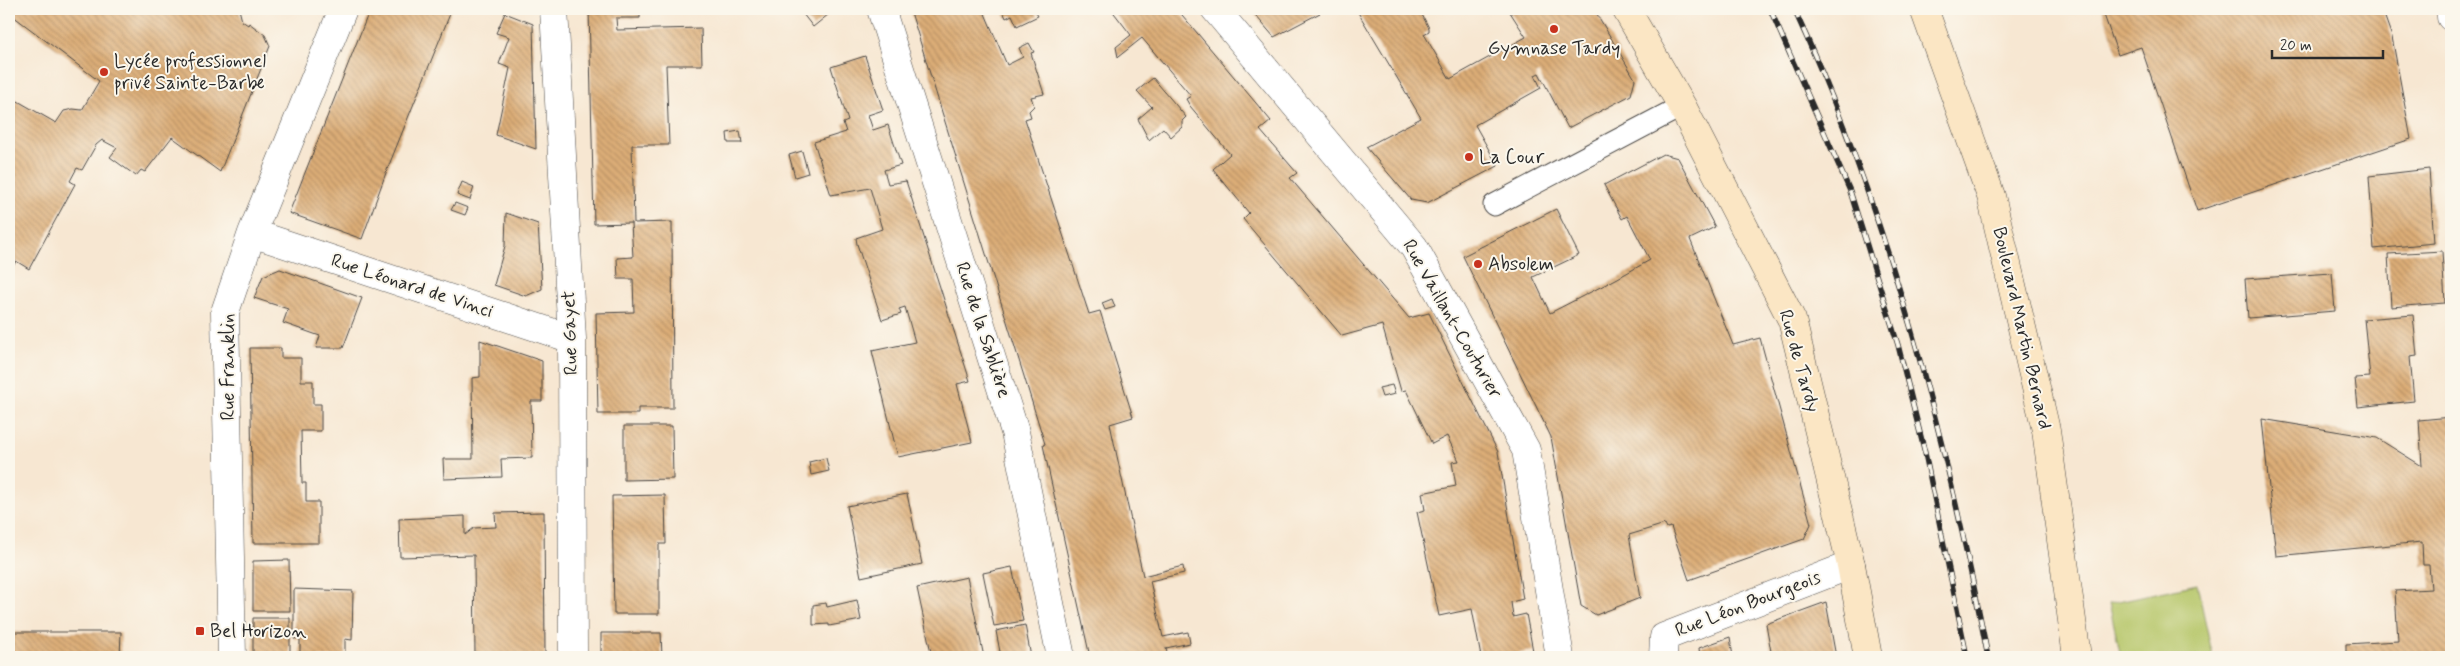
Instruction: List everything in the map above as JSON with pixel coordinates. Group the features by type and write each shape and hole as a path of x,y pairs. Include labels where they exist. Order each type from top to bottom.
{"main road":[{"name":"Rue de Tardy","path":"1626,9 1682,106 1792,320 1851,565 1868,657"},
{"name":"Boulevard Martin Bernard","path":"1924,9 1992,196 2046,430 2077,657"}],"street":[{"name":"Rue Franklin","path":"232,657 225,312 252,233 343,9"},
{"name":"Rue Gayet","path":"554,9 572,339 573,657"},
{"name":"Rue de la Sablière","path":"881,9 1015,432 1061,657"},
{"name":"Rue Vaillant-Couturier","path":"1216,9 1414,247 1526,450 1560,657"},
{"path":"2451,9 2451,17"},
{"name":"Rue Léonard de Vinci","path":"252,233 572,339"},
{"name":"Rue Léon Bourgeois","path":"1663,657 1664,637 1851,565"}],"lane":[{"path":"1494,205 1682,106"}],"green space":[{"path":"2197,584 2213,657 2121,657 2109,603"}],"building":[{"path":"9,9 239,9 242,21 248,25 249,23 265,35 270,46 220,172 172,137 145,172 141,170 136,176 110,157 117,148 102,140 96,145 82,170 77,168 70,181 75,184 29,269 16,261 9,274 9,96 56,123 64,111 82,110 99,81 9,13"},
{"path":"370,9 452,9 387,170 362,239 289,213"},
{"path":"589,9 640,9 640,18 616,18 617,30 701,28 702,65 666,65 669,145 632,145 634,223 672,222 673,408 638,408 638,414 598,414 596,313 634,312 633,279 618,279 617,258 633,257 631,223 594,224"},
{"path":"799,9 825,9 829,14 813,27"},
{"path":"910,9 983,9 1007,65 1023,57 1019,48 1029,43 1034,52 1031,53 1044,94 1031,97 1034,106 1029,111 1031,117 1025,119 1089,314 1100,311 1133,417 1110,424 1143,576 1183,566 1184,573 1150,581 1163,637 1188,632 1190,643 1166,648 1168,657 1090,657 1043,445 1045,444"},
{"path":"1002,9 1034,9 1038,16 1017,26 1012,15 1006,18"},
{"path":"1111,9 1177,9 1271,121 1260,130 1297,173 1290,178 1409,318 1429,313 1498,452 1523,599 1511,602 1513,617 1526,614 1533,651 1519,653 1520,657 1481,657 1472,609 1439,616 1417,512 1425,510 1422,493 1456,486 1452,462 1459,461 1447,436 1432,444 1406,390 1401,391 1382,325 1342,336 1243,219 1249,213 1213,169 1230,154 1190,106 1186,99 1191,96 1142,38 1118,57 1116,47 1131,35"},
{"path":"1250,9 1316,9 1320,13 1274,37"},
{"path":"1356,9 1419,9 1429,28 1429,31 1424,34 1450,79 1526,37 1508,9 1594,9 1635,79 1631,95 1568,128 1539,73 1535,75 1541,88 1475,125 1498,166 1427,203 1411,200 1366,147 1421,118"},
{"path":"2102,9 2382,9 2392,37 2411,139 2197,211 2141,47 2118,55"},
{"path":"505,13 533,24 536,149 496,135 510,68 499,64 509,37 496,33"},
{"path":"865,56 883,110 868,115 873,130 888,125 901,165 884,170 888,184 906,181 970,381 957,384 972,442 898,457 872,351 915,342 905,307 899,309 901,314 882,320 857,244 856,238 882,229 870,188 831,195 814,142 846,132 843,123 848,121 831,67"},
{"path":"1153,78 1186,117 1182,121 1182,127 1171,137 1163,128 1149,140 1138,119 1152,107 1137,91"},
{"path":"740,131 742,143 728,143 727,133"},
{"path":"802,151 808,173 795,177 789,155"},
{"path":"1663,154 1678,158 1715,227 1690,239 1733,345 1760,338 1811,524 1804,539 1689,580 1671,527 1667,528 1665,524 1629,535 1640,598 1596,615 1581,606 1551,437 1463,256 1556,209 1579,255 1533,277 1550,313 1650,260 1627,216 1622,219 1604,185"},
{"path":"2429,169 2434,243 2374,249 2369,176"},
{"path":"462,182 474,187 470,200 457,195"},
{"path":"455,203 468,208 465,215 451,210"},
{"path":"506,213 538,224 542,289 526,296 494,285 505,246"},
{"path":"2442,251 2445,303 2391,307 2388,254"},
{"path":"280,269 362,298 343,348 316,348 320,336 283,323 288,309 254,298 263,276"},
{"path":"2332,273 2335,311 2248,318 2245,279"},
{"path":"1112,299 1115,307 1105,310 1102,303"},
{"path":"2413,315 2417,356 2410,357 2414,401 2358,407 2355,378 2370,377 2364,319"},
{"path":"480,340 542,361 542,401 531,401 532,458 501,459 502,477 444,479 443,459 473,459 472,378 480,377"},
{"path":"250,348 281,348 281,358 301,358 301,381 313,381 313,404 321,404 321,431 301,431 302,483 306,483 306,502 319,502 319,543 253,543"},
{"path":"1392,385 1395,394 1382,397 1379,388"},
{"path":"2451,417 2451,657 2346,657 2346,644 2398,641 2395,591 2431,589 2429,565 2423,565 2422,542 2276,556 2262,419 2377,438 2422,466 2419,420"},
{"path":"624,426 672,426 673,479 624,480"},
{"path":"826,458 829,471 811,475 809,462"},
{"path":"907,494 922,564 861,577 847,506"},
{"path":"665,495 666,544 659,544 659,614 614,614 612,496"},
{"path":"544,512 545,657 475,657 474,555 400,557 399,519 465,516 465,535 474,528 496,527 495,513"},
{"path":"289,560 290,611 253,611 253,561"},
{"path":"1012,567 1023,621 994,626 983,573"},
{"path":"967,577 984,657 932,657 917,588"},
{"path":"294,589 353,591 352,640 345,639 345,657 300,657 300,638 294,639"},
{"path":"857,600 861,620 829,626 829,624 813,625 813,605 826,603 827,607"},
{"path":"1826,602 1836,657 1772,657 1766,624"},
{"path":"253,618 290,618 290,657 253,657"},
{"path":"1025,625 1031,657 1001,657 996,631"},
{"path":"9,632 121,632 120,657 9,657"},
{"path":"601,633 661,633 662,657 601,657"},
{"path":"1730,637 1733,657 1700,657 1699,648"}],"railway":[{"path":"1770,9 1850,191 1898,345 1925,453 1967,657"},
{"path":"1794,9 1828,87 1886,246 1933,409 1953,491 1988,657"}],"place":[{"name":"Gymnase Tardy","path":"1554,29"},
{"name":"Lycée professionnel privé Sainte-Barbe","path":"104,72"},
{"name":"La Cour","path":"1469,157"},
{"name":"Absolem","path":"1478,264"},
{"name":"Bel Horizon","path":"200,631"}]}
